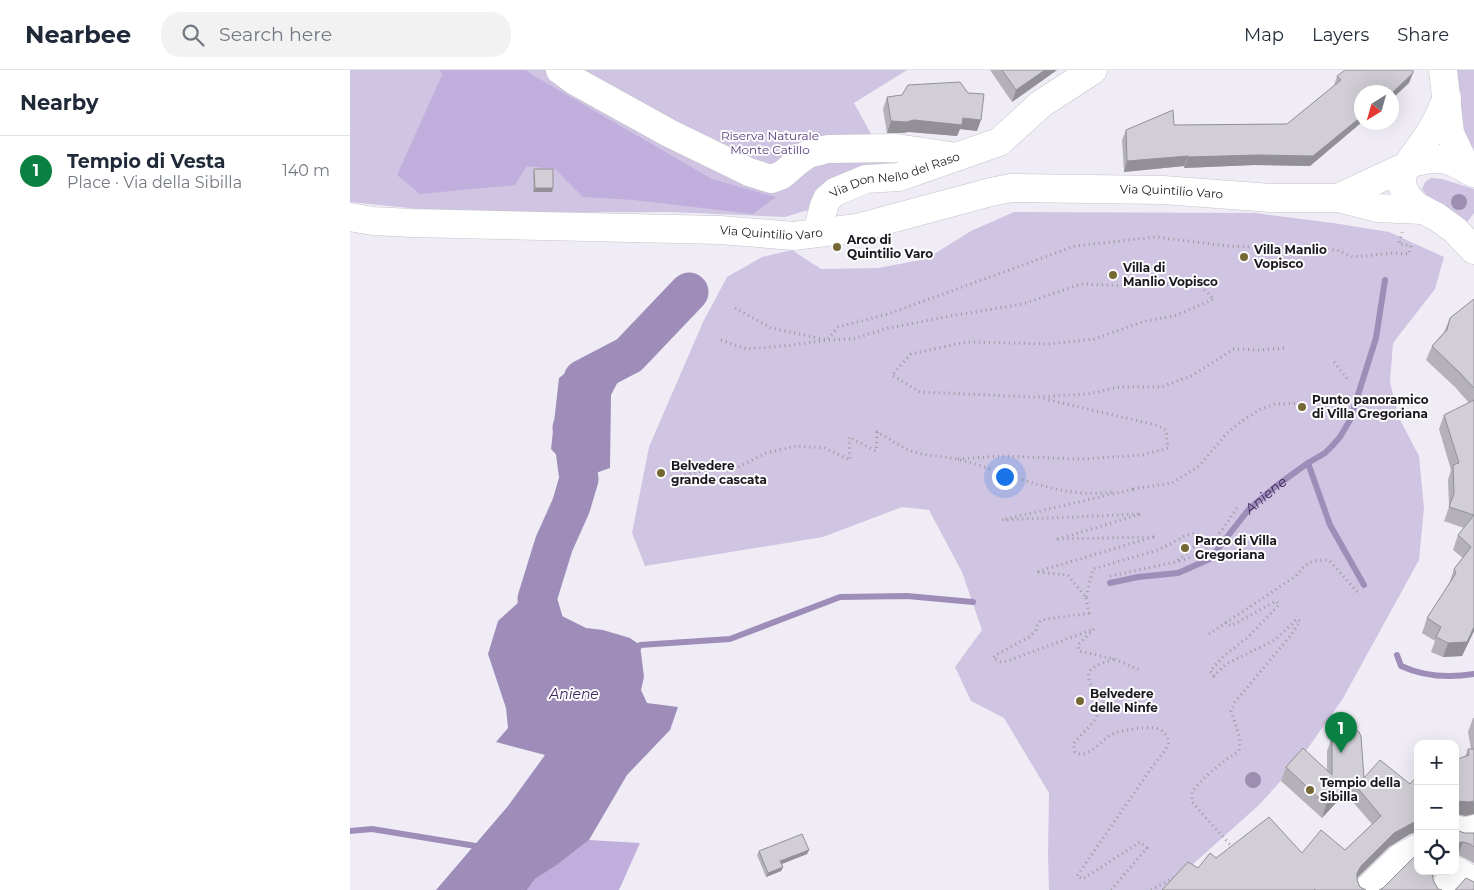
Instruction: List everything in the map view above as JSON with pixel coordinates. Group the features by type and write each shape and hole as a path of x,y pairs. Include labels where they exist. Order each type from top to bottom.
{"main road":[{"name":"Via Don Nello del Raso","path":"560,70 575,81 669,133 748,172 771,179 782,175 808,154 828,149 896,148 957,157"},
{"path":"957,157 998,142 1041,104 1093,70"},
{"path":"1444,70 1450,133 1471,172"},
{"path":"1415,209 1404,190 1402,176 1405,167 1428,136 1447,98"},
{"name":"Via Don Nello del Raso","path":"817,232 827,199 835,192 866,179 899,177 957,157"},
{"path":"1338,198 1415,162 1439,158 1453,162 1471,172"},
{"name":"Via Quintilio Varo","path":"350,218 412,223 720,230 794,236 857,228 1011,188 1163,190 1272,198 1338,198"},
{"path":"1338,198 1377,208 1415,209 1437,218 1455,230 1474,250"},
{"path":"1459,831 1465,832 1474,829"},
{"path":"1368,890 1400,858 1414,850"}],"path":[{"path":"827,340 838,327 896,311 1075,246 1156,237 1227,246 1337,250 1353,257 1395,253 1409,254 1411,246 1399,244 1415,209"},
{"path":"721,340 747,349 852,339 899,326 1023,304 1081,284 1133,286 1197,283 1214,299 1177,315 1142,322 1094,339 1050,344 966,342 911,354 892,375 920,392 1035,397 1088,394 1119,387 1161,387 1191,376 1234,349 1261,350 1284,348"},
{"path":"736,308 770,328 827,340"},
{"path":"1334,362 1348,380"},
{"path":"956,459 1000,456 1082,460 1142,455 1168,448 1166,430 1156,425 1035,397"},
{"path":"660,473 675,478 693,472 734,469 766,453 796,446 826,448 850,460 849,436 876,451 877,432 914,452 956,459 1066,491 1097,494 1172,483 1199,466 1228,432 1261,409 1275,404 1303,403"},
{"path":"1086,598 1068,575 1036,572 1153,537 1058,539 1141,514 1002,520 1134,489"},
{"path":"1110,576 1191,558 1205,550 1239,505"},
{"path":"1140,670 1114,659 1079,651 1078,645 1094,629 1008,661 1001,662 993,658 1034,633 1041,620 1089,613 1086,598 1092,569 1158,550 1187,535 1195,533 1199,536 1197,544 1176,562"},
{"path":"1209,634 1296,576 1306,564 1315,560 1328,560 1360,595"},
{"path":"1225,622 1231,626 1276,601 1279,605 1247,638 1225,655 1210,671 1214,676 1226,664 1275,640 1297,619 1300,621 1291,636 1236,702 1231,711 1240,738 1239,751 1217,766 1200,781 1192,792 1192,802 1237,852"},
{"path":"1111,890 1147,848 1140,842 1083,879 1077,876 1165,751 1169,742 1163,731 1147,727 1114,734 1085,754 1074,752 1073,744 1095,720 1105,700 1103,694 1092,687 1088,672 1114,659"},
{"path":"1151,890 1179,875"}],"green space":[{"name":"Riserva Naturale Monte Catillo","path":"350,70 907,70 854,103 898,183 785,217 671,212 458,213 350,202"},
{"path":"1456,70 1474,70 1474,149 1462,122"},
{"path":"1431,178 1442,179 1474,189 1474,213 1465,225 1450,211 1426,195 1422,189 1425,182"},
{"name":"Parco di Villa Gregoriana","path":"1014,212 1255,213 1389,232 1444,257 1435,289 1393,343 1390,382 1399,418 1419,456 1424,508 1419,560 1342,700 1298,762 1259,805 1164,890 1049,890 1049,793 1004,718 971,701 955,667 982,630 962,572 929,510 902,507 823,537 645,566 632,533 649,447 703,322 727,277 762,257 792,250 821,269 878,268 926,259 971,231"}],"shaded area":[{"path":"440,70 526,70 712,179 776,197 753,214 634,200 583,197 555,169 527,166 515,185 420,194 397,175 442,75"},
{"path":"589,840 640,843 619,890 527,890 535,879 557,865"}],"water":[{"path":"588,355 629,355 626,366 611,395 610,468 579,479 551,449 559,378"},
{"name":"Aniene","path":"537,599 558,614 586,628 603,630 630,638 640,645 644,677 641,690 647,703 678,707 670,730 627,775 589,840 557,865 535,879 527,890 436,890 508,806 545,755 496,742 508,728 506,708 488,654 498,621 520,601"}],"building":[{"path":"1002,70 1045,70 1016,90"},
{"path":"1345,70 1413,70 1413,73 1399,86 1354,85 1354,123 1313,156 1188,156 1127,161 1126,130 1173,110 1174,125 1287,124 1341,80 1337,76"},
{"path":"960,82 968,93 984,94 981,120 963,118 962,125 914,120 906,122 891,121 887,97 902,95 908,85"},
{"path":"534,169 553,169 553,188 535,188"},
{"path":"1474,299 1474,388 1432,346 1447,330 1450,318"},
{"path":"1474,400 1474,515 1449,507 1454,494 1453,465 1459,463 1444,415"},
{"path":"1474,515 1474,627 1467,642 1448,643 1436,637 1441,627 1427,618 1456,573 1454,569 1471,547 1458,535"},
{"path":"1341,726 1351,726 1361,736 1364,778 1380,760 1410,784 1414,780 1414,822 1394,833 1361,866 1357,873 1357,880 1360,887 1366,890 1162,890 1188,862 1198,868 1210,853 1216,858 1269,817 1302,853 1321,830 1345,850 1381,816 1350,779 1326,805 1286,767 1303,748 1332,775 1332,737"},
{"path":"1468,749 1474,749 1474,801 1459,801 1459,759 1469,755"},
{"path":"1459,831 1474,833 1474,847 1463,842 1459,842"},
{"path":"802,834 809,850 780,861 783,867 768,873 759,851"},
{"path":"1414,857 1414,875 1432,875 1438,889 1442,890 1379,890"},
{"path":"1466,878 1474,882 1474,890 1455,890"}],"waterway":[{"path":"1308,463 1325,453 1332,446 1350,420 1376,338 1385,280"},
{"name":"Aniene","path":"583,379 629,355 689,292"},
{"name":"Aniene","path":"552,649 537,599 554,544 571,506 579,479 572,428"},
{"name":"Aniene","path":"1110,583 1138,577 1178,573 1210,559 1249,509 1276,486 1308,463 1330,525 1364,585"},
{"name":"Aniene","path":"636,651 640,645 730,639 840,597 907,596 973,602"},
{"name":"Aniene","path":"1397,655 1401,666 1410,670 1446,676 1474,674"},
{"path":"350,831 372,829 482,847"}],"place":[{"name":"Arco di Quintilio Varo","path":"837,247"},
{"name":"Villa Manlio Vopisco","path":"1244,257"},
{"name":"Villa di Manlio Vopisco","path":"1113,275"},
{"name":"Punto panoramico di Villa Gregoriana","path":"1302,407"},
{"name":"Belvedere grande cascata","path":"661,473"},
{"name":"Parco di Villa Gregoriana","path":"1185,548"},
{"name":"Belvedere delle Ninfe","path":"1080,701"},
{"name":"Tempio di Vesta","path":"1341,753"},
{"name":"Tempio della Sibilla","path":"1310,790"}]}
